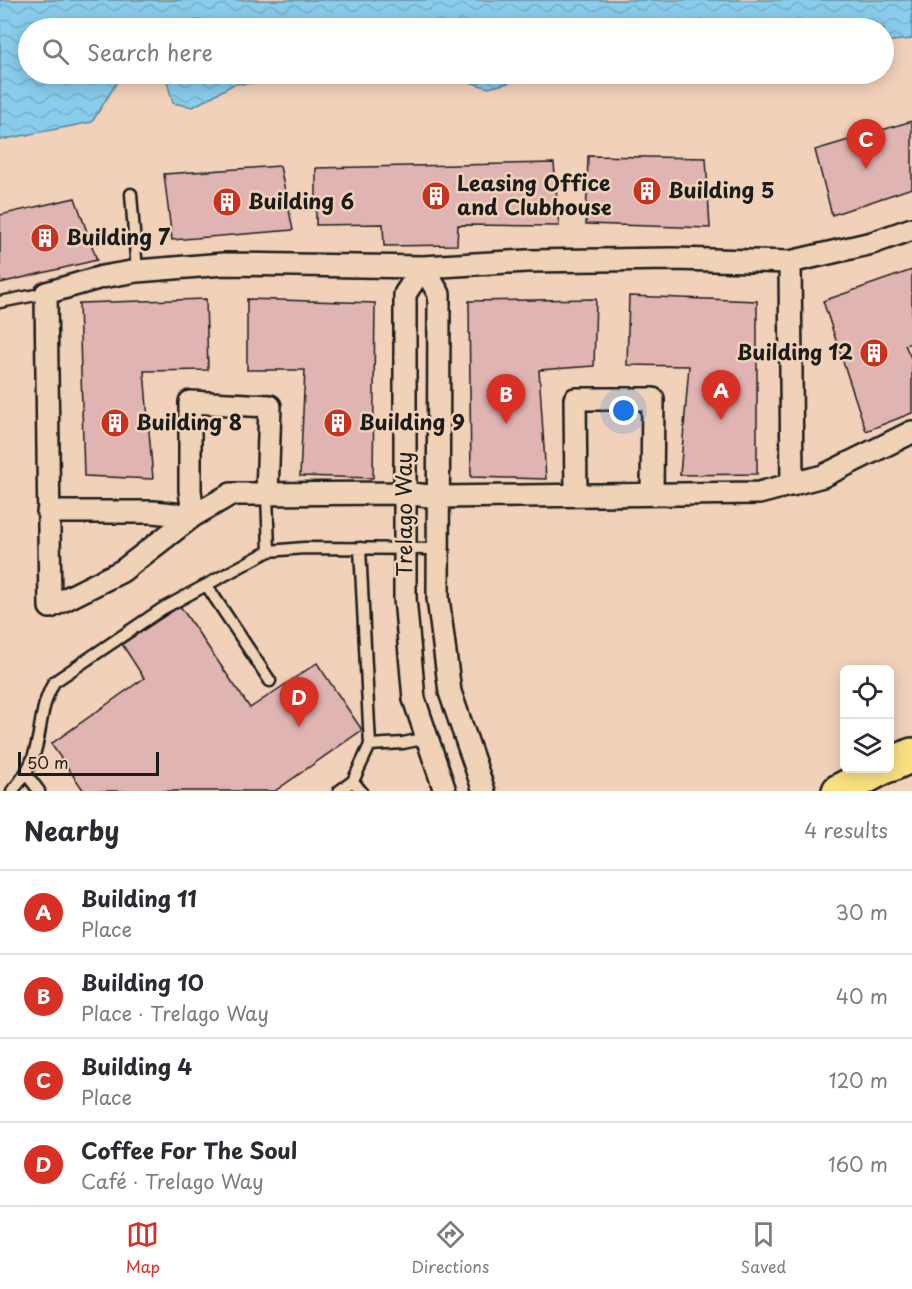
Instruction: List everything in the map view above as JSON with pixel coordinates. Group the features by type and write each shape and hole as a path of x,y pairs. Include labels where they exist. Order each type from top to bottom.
{"main road":[{"path":"894,763 912,754"},
{"path":"839,791 873,773"}],"street":[{"path":"912,229 872,243 790,262 673,259 527,261 423,267 224,264 137,271 102,277 46,293 50,607 122,571 193,516 231,494 404,493 438,497 759,493 823,477 912,432"},
{"path":"790,262 792,485"},
{"name":"Trelago Way","path":"445,791 414,699 404,548 405,294 423,267 439,294 438,598 450,692 484,791"},
{"path":"576,495 575,399 653,399 652,494"},
{"path":"193,516 190,490 190,402 270,406 267,494"},
{"path":"48,512 153,512 193,516"}],"lane":[{"path":"131,194 137,271"},
{"path":"0,302 46,293"},
{"path":"267,494 268,551"},
{"path":"339,791 353,781 370,745 360,548"},
{"path":"12,791 27,775 36,755 45,697 54,682 162,609 268,551 360,548 438,549"},
{"path":"207,586 270,681"},
{"path":"370,745 403,743 427,738"},
{"path":"27,775 39,791"},
{"path":"353,781 360,791"}],"water":[{"path":"0,0 912,0 912,39 894,41 894,18 18,18 18,84 116,84 92,122 0,140"},
{"path":"168,84 234,84 193,107 173,103"},
{"path":"476,84 504,84 489,88"}],"building":[{"path":"912,121 912,188 832,215 815,150"},
{"name":"Building 5","path":"588,156 706,158 710,228 586,224"},
{"name":"Leasing Office and Clubhouse","path":"554,163 559,226 458,225 457,245 384,246 383,224 316,225 316,168"},
{"name":"Building 6","path":"280,166 293,230 172,240 164,174"},
{"name":"Building 7","path":"75,198 97,260 0,283 0,215"},
{"name":"Building 12","path":"912,270 912,343 905,345 912,360 912,413 866,431 823,301"},
{"path":"629,296 757,301 757,474 680,475 689,366 627,365"},
{"name":"Building 8","path":"206,299 208,370 144,371 153,479 84,476 79,303"},
{"name":"Building 9","path":"247,299 375,303 373,478 300,476 305,370 247,370"},
{"path":"596,299 594,366 539,370 546,479 471,477 469,301"},
{"path":"180,606 250,708 317,663 362,730 275,791 84,791 51,744 144,678 122,644"}],"place":[{"name":"Building 4","path":"866,169"},
{"name":"Building 5","path":"647,191"},
{"name":"Leasing Office and Clubhouse","path":"436,196"},
{"name":"Building 6","path":"227,202"},
{"name":"Building 7","path":"45,238"},
{"name":"Building 12","path":"874,353"},
{"name":"Building 11","path":"721,420"},
{"name":"Building 8","path":"115,423"},
{"name":"Building 9","path":"338,423"},
{"name":"Building 10","path":"506,424"},
{"name":"Coffee For The Soul","path":"299,727"}]}
